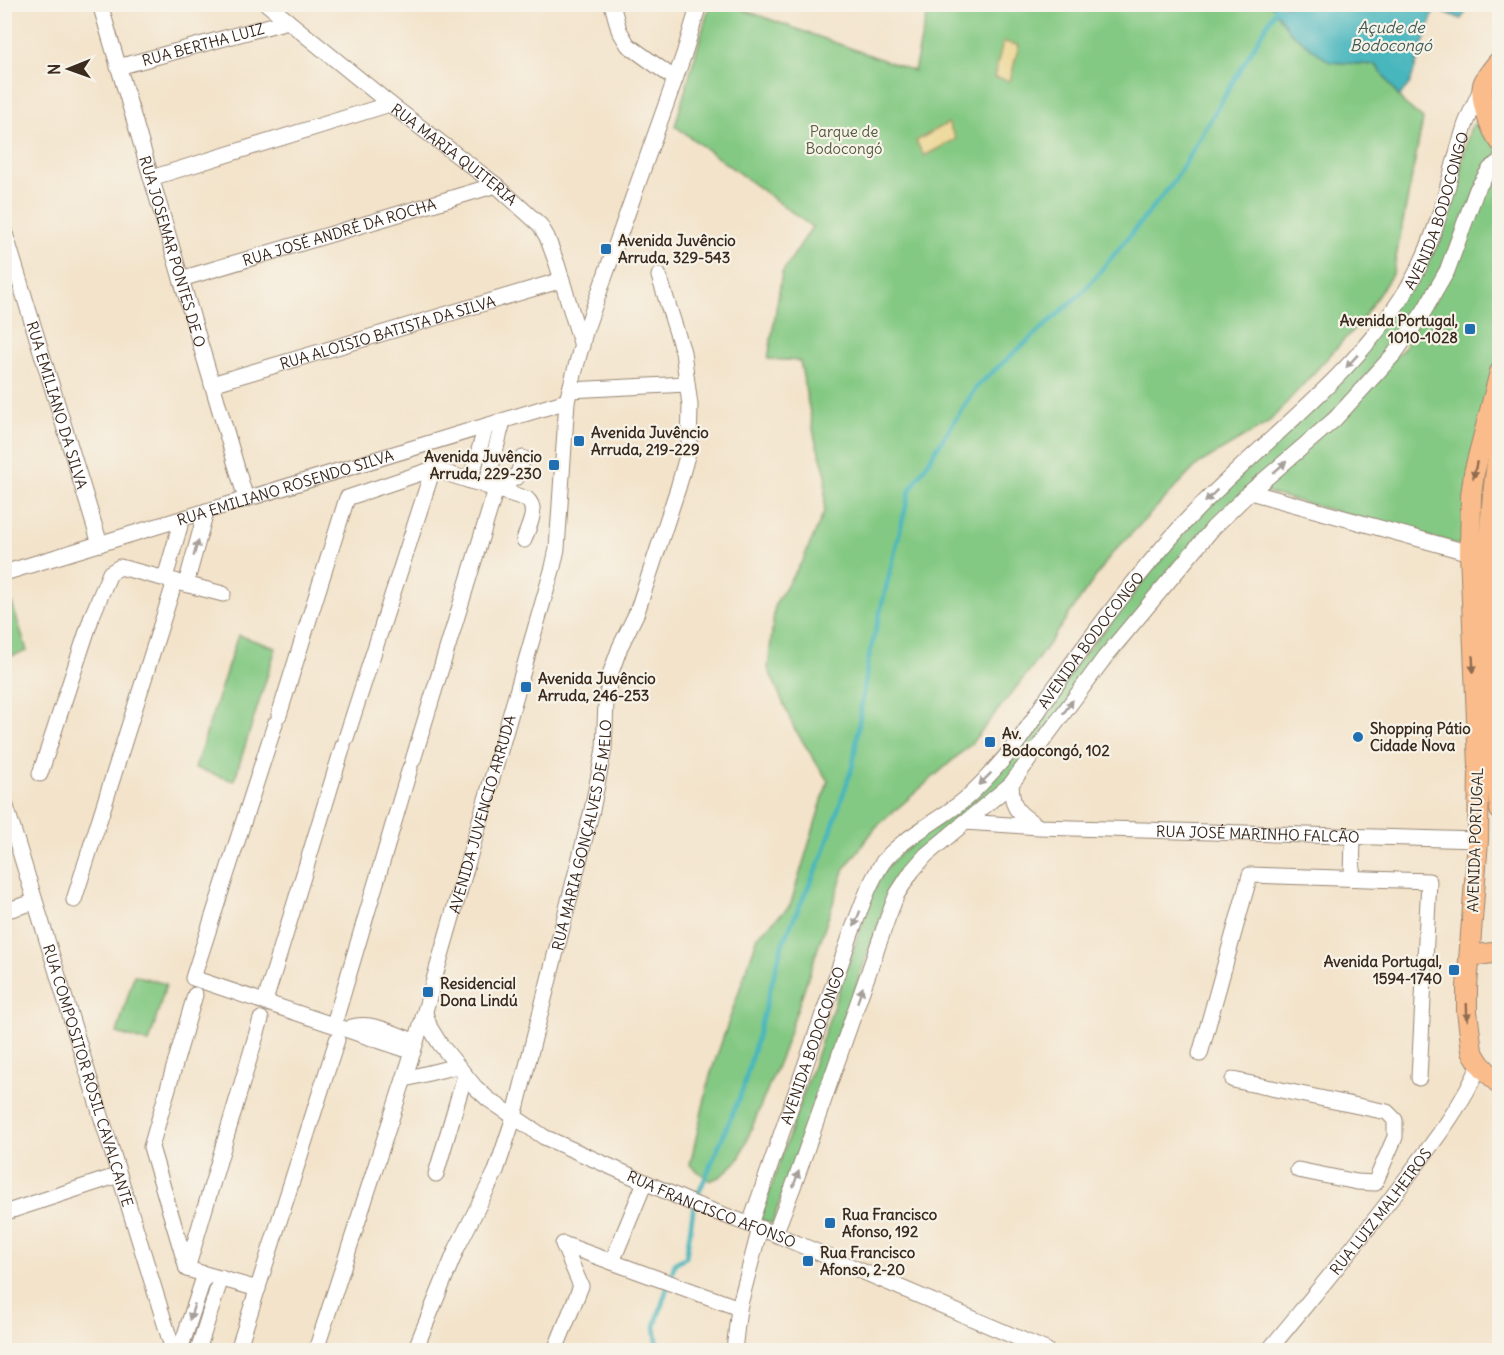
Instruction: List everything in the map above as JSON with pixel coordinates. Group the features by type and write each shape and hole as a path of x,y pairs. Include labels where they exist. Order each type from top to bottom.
{"main road":[{"path":"1500,60 1483,84 1485,110 1490,125 1500,141"},
{"name":"AVENIDA PORTUGAL","path":"1492,1073 1472,1051 1467,995 1478,840 1479,767 1470,553 1470,496 1500,372"},
{"name":"AVENIDA PORTUGAL","path":"1500,446 1493,488 1488,553 1500,810"},
{"path":"1470,956 1500,952"}],"street":[{"name":"RUA JOSEMAR PONTES DE O","path":"100,4 246,500"},
{"name":"RUA MARIA QUITERIA","path":"267,4 390,104 496,185 540,225 562,280 582,346"},
{"path":"612,4 619,30 628,45 675,79"},
{"name":"AVENIDA JUVENCIO ARRUDA","path":"405,1079 553,567 569,396 582,346 699,4"},
{"name":"RUA BERTHA LUIZ","path":"118,67 288,21"},
{"name":"AVENIDA BODOCONGO","path":"734,1350 739,1308 762,1229 852,931 870,884 884,861 895,849 965,799 990,775 1015,746 1051,692 1107,617 1186,522 1352,362 1388,319 1412,281 1429,244 1443,206 1466,125 1483,84"},
{"path":"151,178 390,104"},
{"name":"AVENIDA BODOCONGO","path":"762,1229 796,1179 897,894 912,871 926,855 1011,784 1105,657 1214,528 1250,492 1335,419 1395,352 1424,311 1447,271 1477,189 1490,169 1500,160"},
{"name":"RUA JOSÉ ANDRÉ DA ROCHA","path":"181,279 496,185"},
{"name":"RUA EMILIANO DA SILVA","path":"4,230 100,544"},
{"name":"RUA MARIA GONÇALVES DE MELO","path":"415,1350 457,1248 496,1171 513,1117 592,810 604,749 606,702 611,672 637,612 689,448 690,405 683,352 659,276"},
{"name":"RUA ALOISIO BATISTA DA SILVA","path":"212,384 562,280"},
{"name":"RUA EMILIANO ROSENDO SILVA","path":"4,573 503,421 569,396 687,384"},
{"path":"238,1350 339,1031 412,764 496,489 503,421"},
{"path":"470,481 486,426"},
{"path":"496,489 510,478 517,477 523,458"},
{"path":"415,1047 339,1031 265,1001 193,978 347,498 433,469 527,499 532,503 534,510 524,540"},
{"path":"265,1001 433,469"},
{"path":"1250,492 1470,553"},
{"path":"74,900 176,581 206,512"},
{"path":"176,581 182,519"},
{"path":"40,774 92,616 110,573 120,567 224,594"},
{"path":"1011,784 1012,800 1016,809 1021,816 1039,827"},
{"name":"RUA COMPOSITOR ROSIL CAVALCANTE","path":"4,800 173,1350"},
{"name":"RUA JOSÉ MARINHO FALCÃO","path":"964,822 1039,827 1478,840"},
{"path":"1352,878 1353,836"},
{"path":"1200,1054 1250,874 1429,881 1419,1078"},
{"path":"4,911 35,902"},
{"path":"187,1269 151,1148 195,995"},
{"name":"RUA FRANCISCO AFONSO","path":"425,1013 435,1037 461,1071 488,1099 544,1137 645,1182 762,1229 1046,1350"},
{"path":"187,1269 261,1019"},
{"path":"316,1350 405,1079 461,1071 436,1173"},
{"name":"RUA LUIZ MALHEIROS","path":"1269,1350 1398,1190 1463,1098 1492,1073"},
{"path":"1233,1080 1387,1112 1395,1120 1395,1137 1375,1183"},
{"path":"1298,1170 1357,1182 1375,1183 1398,1190"},
{"path":"4,1213 119,1175"},
{"path":"612,1262 645,1182"},
{"path":"555,1350 581,1286 563,1244 739,1308"},
{"path":"187,1269 258,1289"},
{"path":"180,1350 205,1274"},
{"path":"198,1350 221,1278"}],"green space":[{"name":"Parque de Bodocongó","path":"710,4 730,5 914,71 929,5 1271,5 1289,31 1330,62 1376,65 1404,103 1423,119 1393,273 1361,321 1268,423 1198,464 1111,555 1030,670 970,745 876,827 845,868 783,1051 739,1159 721,1176 710,1181 690,1165 710,1076 758,936 790,906 828,781 794,728 768,668 775,604 803,560 824,512 826,474 815,439 800,361 768,359 782,273 812,227 675,126"},
{"path":"1478,118 1499,153 1489,163 1444,266 1403,335 1344,403 1230,505 1008,782 913,859 897,878 884,908 772,1224 760,1219 873,892 885,870 896,857 939,824 1090,647 1192,522 1288,430 1433,253 1452,203 1470,129"},
{"path":"1499,166 1499,356 1473,454 1463,546 1261,491 1404,348 1480,191"},
{"path":"9,594 27,651 5,658 5,595"},
{"path":"238,635 276,648 234,781 195,768"},
{"path":"134,975 166,984 149,1043 117,1033"}],"sand":[{"path":"1003,42 1019,45 1010,81 994,77"},
{"path":"948,123 956,139 924,156 916,141"}],"water":[{"name":"Açude de Bodocongó","path":"1271,5 1471,5 1461,19 1435,8 1410,83 1399,97 1376,65 1330,62 1289,31"}],"waterway":[{"path":"658,1350 655,1326 675,1263 686,1257 694,1204 743,1089 783,942 823,855 853,765 868,661 910,490 977,386 1084,291 1173,183 1275,11 1276,4"}],"place":[{"name":"Avenida Juvêncio Arruda, 329-543","path":"606,249"},
{"name":"Avenida Portugal, 1010-1028","path":"1470,329"},
{"name":"Avenida Juvêncio Arruda, 219-229","path":"579,441"},
{"name":"Avenida Juvêncio Arruda, 229-230","path":"554,465"},
{"name":"Avenida Juvêncio Arruda, 246-253","path":"526,687"},
{"name":"Shopping Pátio Cidade Nova","path":"1358,737"},
{"name":"Av. Bodocongó, 102","path":"990,742"},
{"name":"Avenida Portugal, 1594-1740","path":"1454,970"},
{"name":"Residencial Dona Lindú","path":"428,992"},
{"name":"Rua Francisco Afonso, 192","path":"830,1223"},
{"name":"Rua Francisco Afonso, 2-20","path":"808,1261"}]}
